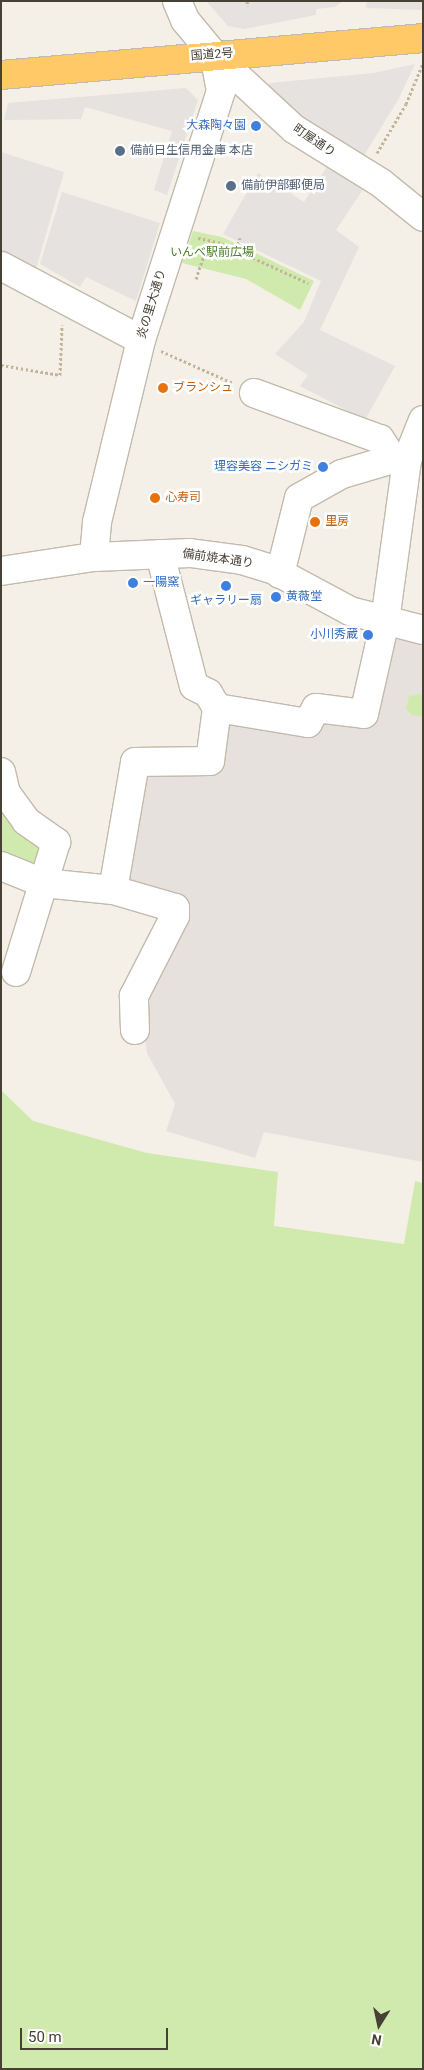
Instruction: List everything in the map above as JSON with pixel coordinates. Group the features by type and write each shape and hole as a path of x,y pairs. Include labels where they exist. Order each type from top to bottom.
{"highway":[{"name":"国道2号","path":"1,75 423,38"}],"street":[{"name":"町屋通り","path":"177,1 185,20 214,55 294,129 365,173 423,217"},
{"name":"炎の里大通り","path":"94,557 97,522 141,340 221,91 214,55"},
{"path":"1,266 141,340"},
{"path":"254,392 380,439 400,460"},
{"path":"217,708 308,723 316,708 364,714 385,621 400,460 423,420"},
{"path":"280,574 299,498 342,474 400,460"},
{"name":"備前焼本通り","path":"1,571 94,557 190,553 242,560 280,574 350,611 423,630"},
{"path":"113,890 135,762 210,761 217,708 208,693 194,686 160,554"},
{"path":"3,788 26,821 56,842 16,972"},
{"path":"1,866 43,883 113,890 175,908 175,916 134,996 135,1030"}],"path":[{"path":"365,173 406,104 423,63"},
{"path":"191,236 236,249 308,283"},
{"path":"236,249 240,238"},
{"path":"196,279 209,240"},
{"path":"1,366 60,375 64,298"},
{"path":"141,340 254,392"}],"shaded area":[{"path":"206,1 343,1 335,7 316,9 316,15 244,29 228,26"},
{"path":"367,1 423,1 423,7 422,10 366,8"},
{"path":"415,64 398,100 360,162 299,123 267,86 270,83 374,73"},
{"path":"186,88 198,100 167,195 154,190 172,131 85,107 81,119 4,120 8,103"},
{"path":"1,152 64,172 36,269 1,257"},
{"path":"330,162 366,185 336,230 359,247 320,330 395,366 365,420 300,386 308,375 275,354 304,322 321,281 223,234 258,173 304,202"},
{"path":"62,192 160,223 136,301 86,277 80,287 40,264"},
{"path":"390,630 423,639 423,1162 264,1132 255,1158 166,1131 175,1104 147,1053 139,997 186,904 119,886 138,768 214,767 220,717 322,715 368,722"}],"green space":[{"name":"いんべ駅前広場","path":"193,231 222,237 314,281 300,310 246,279 182,263"},
{"path":"423,694 423,717 412,715 406,709 409,696"},
{"path":"1,814 14,814 48,843 39,875 1,858"},
{"path":"1,1090 33,1121 147,1153 278,1172 274,1226 404,1244 415,1181 423,1183 423,2069 1,2069"}],"place":[{"name":"大森陶々園","path":"256,126"},
{"name":"備前日生信用金庫 本店","path":"120,151"},
{"name":"備前伊部郵便局","path":"231,186"},
{"name":"ブランシュ","path":"163,388"},
{"name":"理容美容 ニシガミ","path":"323,467"},
{"name":"心寿司","path":"155,498"},
{"name":"里房","path":"315,522"},
{"name":"一陽窯","path":"133,583"},
{"name":"ギャラリー扇","path":"226,586"},
{"name":"黄薇堂","path":"276,597"},
{"name":"小川秀蔵","path":"368,635"}]}
